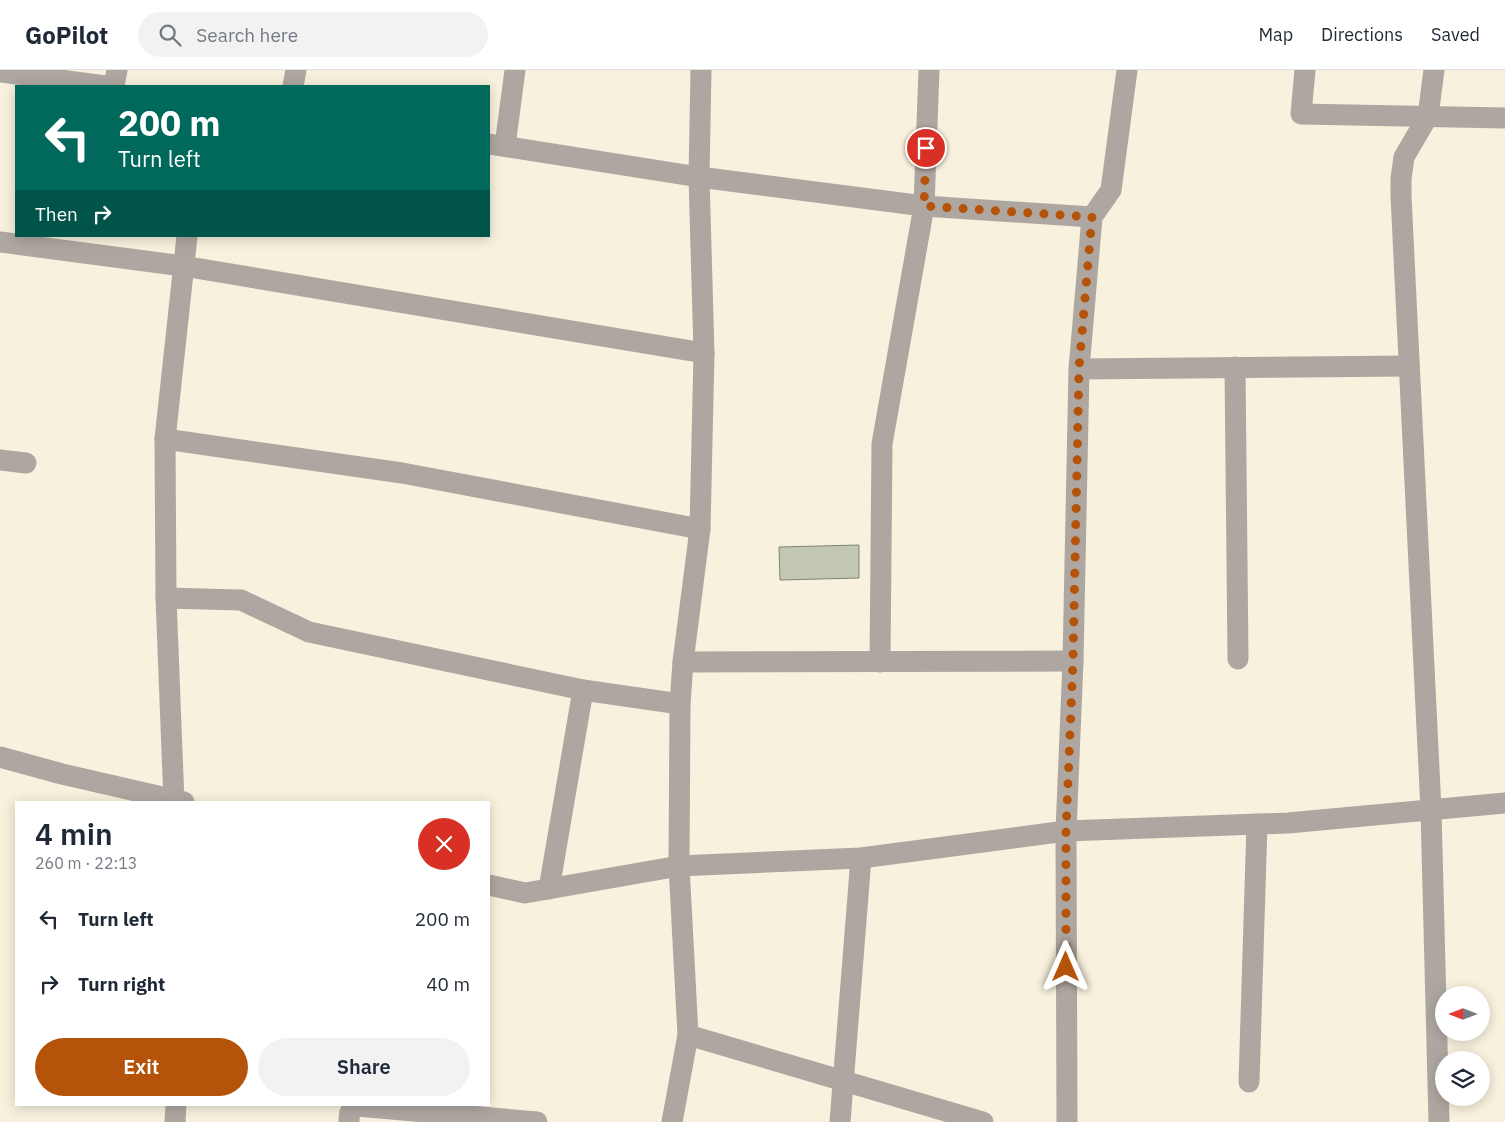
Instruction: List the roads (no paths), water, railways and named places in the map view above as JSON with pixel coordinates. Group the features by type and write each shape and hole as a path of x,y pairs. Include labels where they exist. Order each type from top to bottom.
{"street":[{"path":"114,85 116,70"},
{"path":"293,85 296,70"},
{"path":"515,70 497,145 699,177 924,206 1092,217"},
{"path":"672,1122 688,1035 679,866 680,704 683,662 700,529 704,353 699,177 701,70"},
{"path":"880,662 882,444 924,206 929,70"},
{"path":"1068,1122 1066,831 1073,661 1079,368 1092,217 1111,190 1127,70"},
{"path":"1305,70 1301,114 1505,118"},
{"path":"1434,70 1428,116 1404,157 1401,179 1431,810 1439,1122"},
{"path":"0,72 98,85"},
{"path":"177,801 166,598 165,440 187,237"},
{"path":"0,242 184,266 704,353"},
{"path":"1079,368 1409,366"},
{"path":"1235,367 1238,659"},
{"path":"165,440 402,473 700,529"},
{"path":"0,460 26,463"},
{"path":"166,598 241,600 309,632 583,690 680,704"},
{"path":"683,662 1073,661"},
{"path":"549,889 583,690"},
{"path":"0,757 173,801"},
{"path":"490,885 525,893 679,866 861,858 1066,831 1288,823 1505,803"},
{"path":"1248,1082 1257,824"},
{"path":"840,1122 861,858"},
{"path":"688,1035 983,1122"},
{"path":"175,1122 176,1106"},
{"path":"349,1122 349,1113 352,1108 357,1106 537,1122"}]}
